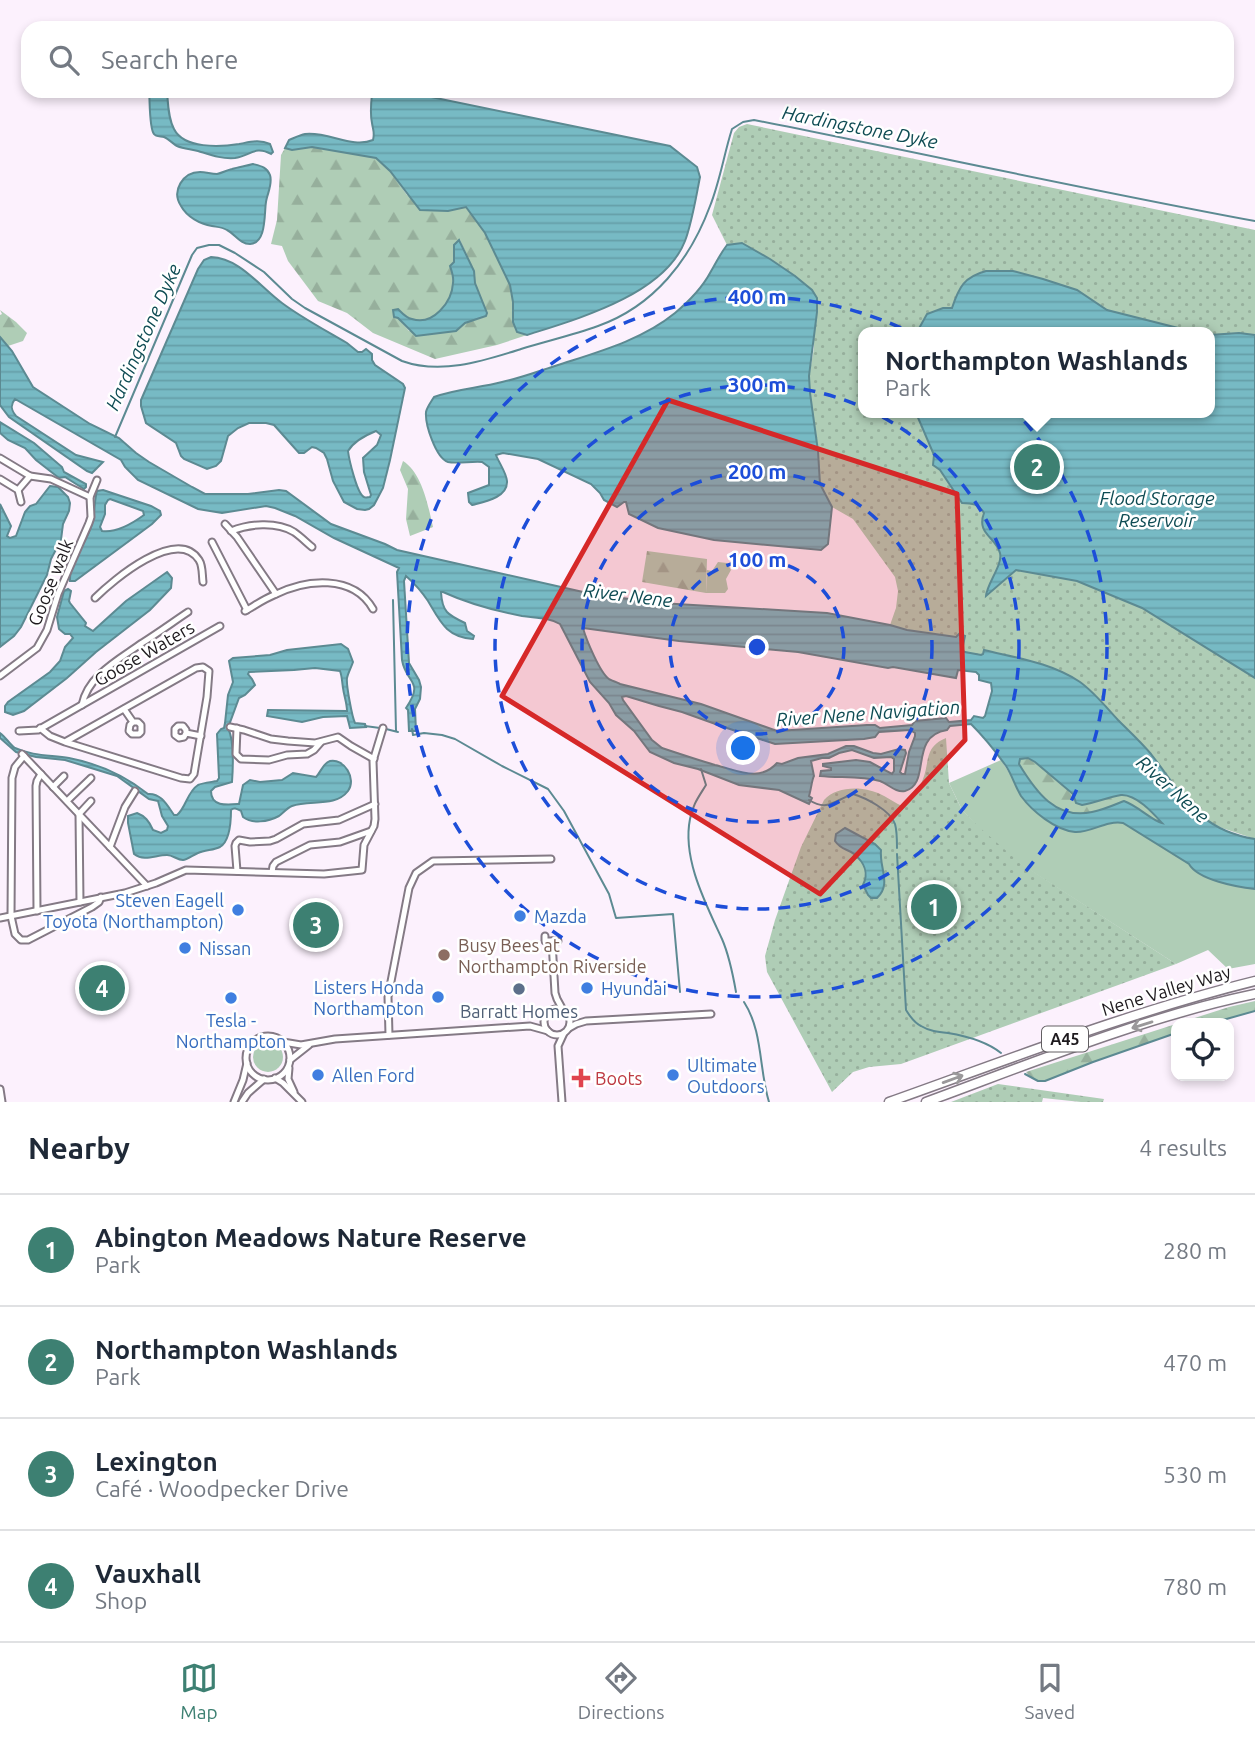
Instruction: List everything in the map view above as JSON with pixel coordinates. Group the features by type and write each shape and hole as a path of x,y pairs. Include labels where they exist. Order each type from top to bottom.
{"highway":[{"name":"Nene Valley Way","path":"889,1102 1170,1003 1255,981"},
{"name":"Nene Valley Way","path":"926,1102 1120,1032 1225,1000 1255,994"}],"street":[{"path":"0,458 30,476 51,479 90,497"},
{"path":"18,490 30,476"},
{"path":"0,479 18,490 21,502"},
{"name":"Goose walk","path":"0,676 32,653 47,630 58,594 89,523 90,497 97,480"},
{"path":"225,524 276,594"},
{"path":"231,531 245,526 280,526 293,532 312,547"},
{"path":"212,542 246,611 276,594 324,582 343,584 357,591 373,609"},
{"path":"95,598 116,579 143,561 175,549 190,553 198,559 203,582"},
{"name":"Goose Waters","path":"82,705 90,687 108,667 188,612"},
{"name":"Goose Waters","path":"19,731 40,729 219,626"},
{"path":"40,729 65,742 186,780 194,774 210,675 207,669 196,668 65,742"},
{"path":"124,709 133,722"},
{"path":"321,742 307,754 287,755 269,760 241,760 236,754 233,727 276,740 310,743 338,737 374,759"},
{"path":"0,918 125,893 186,870 324,874 362,870 364,845 375,819 374,759 383,728"},
{"path":"186,733 201,736"},
{"path":"101,897 92,907 24,941 18,939 15,934 11,916 12,778 23,755 147,886"},
{"path":"37,911 36,786 41,774"},
{"path":"53,787 64,776"},
{"path":"67,802 91,778"},
{"path":"110,847 125,807 135,791"},
{"path":"80,902 79,814 92,801"},
{"path":"237,871 236,843 239,840 270,841 303,824 339,820 375,804"},
{"path":"272,872 276,862 307,846 340,842 371,831"},
{"path":"389,1035 388,997 409,888 416,873 433,861 551,859"},
{"path":"545,936 545,942 555,941 555,993 545,1026 558,1046 562,1102"},
{"path":"555,993 569,1017 570,1024 558,1046"},
{"path":"234,1102 243,1080 249,1048 259,1038 272,1036 283,1042 302,1045 335,1039 530,1026 539,1023 555,1010 564,1011"},
{"path":"530,1026 556,1035 586,1021 711,1014"},
{"path":"569,1017 586,1021"},
{"path":"283,1042 289,1052 288,1079 295,1095"},
{"path":"247,1063 255,1074 264,1079 275,1078 286,1071 289,1062 312,1044"},
{"path":"275,1078 302,1102"},
{"path":"242,1102 264,1079"},
{"path":"0,1089 2,1102"}],"highlighted area":[{"path":"668,400 957,494 965,740 820,894 502,696"}],"green space":[{"path":"747,124 1255,230 1255,839 1205,820 1194,810 1149,752 1082,684 1051,667 985,650 981,655 965,652 956,637 890,625 898,591 895,577 853,519 832,507 820,484 809,377 814,348 812,290 770,259 742,244 727,245 712,215 734,133"},
{"path":"312,147 376,158 390,171 407,195 448,211 466,207 485,233 510,285 513,322 517,332 527,335 497,345 435,359 373,333 347,313 318,301 288,261 282,246 271,244 277,220 281,155 285,148 292,150","holes":["460,240 474,271 475,283 486,316 465,323 456,331 409,331 398,318 398,309 412,319 426,320 438,314 447,303 453,285 454,245"]},
{"path":"0,310 27,333 23,341 8,346 0,337"},
{"path":"403,461 420,481 433,527 410,536 406,519 408,489 400,470"},
{"path":"647,551 707,559 706,593 642,582"},
{"path":"718,562 727,563 731,570 726,579 728,589 725,593 706,593 707,570 712,571"},
{"path":"946,738 949,783 962,810 979,827 1020,863 1176,964 901,1064 869,1067 853,1072 832,1092 767,972 765,956 775,920 801,847 824,800 835,792 857,788 878,793 904,807 921,783 931,750"},
{"path":"1028,758 1073,794 1076,802 1082,805 1121,795 1127,796 1144,805 1163,823 1129,803 1086,814 1060,810 1036,790 1024,773 1019,764 1020,759"},
{"path":"1001,760 1031,807 1052,823 1073,832 1115,822 1123,823 1209,878 1255,889 1255,964 1228,969 1208,950 1176,964 1019,863 962,810 949,783"},
{"path":"1255,1001 1255,1011 1230,1018 1195,1018"},
{"path":"1171,1026 1171,1035 1045,1081 1034,1079 1026,1072"},
{"path":"268,1042 279,1046 283,1057 279,1068 268,1072 257,1068 253,1057 257,1046"},
{"path":"998,1084 1104,1099 1103,1102 1043,1098 1042,1102 951,1102"}],"water":[{"path":"149,98 168,98 172,125 179,136 186,140 213,146 262,142 270,144 273,152 271,154 257,151 240,157 225,158 177,146 166,138 156,136 150,120"},
{"path":"371,98 436,98 670,146 697,167 700,177 685,241 674,260 658,276 617,302 527,335 517,332 513,322 510,285 485,233 466,207 448,211 420,210 390,171 376,158 312,147 292,150 285,148 289,140 305,134 357,142 373,140"},
{"path":"253,164 269,172 271,178 264,227 255,242 246,244 225,229 198,222 181,206 178,189 188,175 200,172 217,174"},
{"path":"459,240 474,271 475,283 486,316 465,323 456,331 416,336 394,317 393,310 398,309 408,318 420,320 440,311 452,290 450,266 454,262 454,245"},
{"path":"742,243 795,276 812,290 817,298 809,376 820,484 832,507 828,544 821,550 714,540 658,528 629,514 626,502 617,507 604,500 591,484 538,459 503,453 496,455 507,481 504,491 482,502 472,505 469,502 468,493 489,485 489,467 482,462 448,462 439,454 426,418 434,397 523,376 604,350 648,331 690,299 707,279 727,245"},
{"path":"211,257 231,262 298,314 358,352 366,349 372,354 375,365 403,384 405,388 383,488 369,509 357,509 344,502 333,481 324,453 312,447 299,453 274,425 249,423 238,428 228,436 221,461 207,469 184,459 176,443 146,423 141,400 204,260","holes":["376,431 381,435 377,445 363,458 371,495 364,497 356,483 348,451 368,434"]},
{"path":"986,271 1013,271 1077,290 1107,310 1174,327 920,327 927,314 943,308 952,308 963,284 972,276"},
{"name":"Flood Storage Reservoir","path":"1215,335 1255,335 1255,678 1142,608 1077,581 1016,570 986,596 999,563 1000,553 984,531 982,510 975,505 962,503 940,470 933,465 934,455 918,418 1215,418"},
{"name":"River Nene","path":"0,337 12,351 33,387 90,424 119,438 149,462 205,494 286,491 331,524 397,550 592,594 660,603 827,613 907,630 956,637 959,634 965,636 962,650 965,652 981,655 984,650 1058,670 1080,682 1095,695 1147,750 1183,797 1205,819 1219,828 1255,839 1255,889 1229,884 1201,874 1123,823 1111,823 1075,832 1052,824 1026,802 1006,766 971,724 950,726 928,741 917,779 913,787 905,791 898,791 873,779 820,776 821,771 831,770 823,764 856,760 870,762 892,774 894,759 891,757 874,758 852,750 811,761 814,776 809,804 779,790 739,785 674,763 650,752 634,731 616,715 590,682 560,624 492,609 441,592 447,612 465,623 467,631 474,636 473,639 464,638 445,627 423,594 406,576 404,581 409,663 421,687 420,699 415,709 416,731 409,731 406,708 414,687 402,660 397,572 399,568 275,508 266,506 222,513 198,509 138,480 121,460 15,399 12,408 16,416 76,455 103,462 92,473 87,471 9,417 0,405","holes":["583,628 679,641 798,652 956,678 958,670 976,672 979,680 991,683 992,691 983,718 974,716 971,720 949,722 946,718 915,721 912,725 880,728 867,725 777,731 701,704 620,684 610,679 605,676 598,663","622,697 682,712 775,744 864,739 875,737 879,732 910,730 915,736 905,774 900,772 905,750 881,754 854,746 846,746 828,754 777,763 770,769 755,774 715,765 662,748 652,740","1028,758 1035,762 1073,794 1076,803 1082,805 1116,796 1127,796 1144,805 1162,823 1124,801 1092,812 1068,812 1058,808 1040,794 1019,764 1020,759"]},
{"path":"0,422 34,443 62,467 64,472 86,484 86,487 84,489 65,477 59,478 25,448 8,440 0,433"},
{"path":"50,486 58,487 70,503 61,540 21,627 0,647 0,504 11,526 7,536 16,536 25,512 36,504"},
{"path":"103,490 151,506 160,511 161,515 75,581 70,581 72,566 92,524 97,491","holes":["110,499 143,511 144,515 119,529 102,531 100,527 105,505"]},
{"path":"167,572 172,578 171,588 150,610 24,711 13,715 5,712 8,702 50,672 60,661 65,647 73,638 59,629 57,617 64,591 71,591 70,603 86,623 85,626 93,631 126,601"},
{"path":"341,644 348,649 353,662 347,681 354,720 366,727 350,728 347,716 323,717 302,722 267,716 268,710 347,711 340,671 315,668 249,672 255,685 239,698 228,728 232,747 232,782 215,787 211,791 217,802 225,805 239,804 243,785 250,780 282,780 293,773 316,777 326,764 335,761 348,770 351,781 348,791 336,800 292,806 279,816 265,821 247,819 241,811 233,809 228,836 223,844 185,860 169,855 146,858 134,854 128,816 140,814 153,830 161,833 167,830 168,826 158,801 149,799 117,776 65,760 16,752 0,738 0,733 21,751 80,760 111,771 148,794 160,798 174,815 177,815 194,788 219,778 217,734 224,728 228,695 233,682 229,661 233,658"},
{"path":"845,828 881,850 884,887 877,898 871,898 863,885 865,872 860,861 835,841 836,834"}],"waterway":[{"name":"Hardingstone Dyke","path":"115,437 197,248 219,245 235,253 264,272 305,308 402,361 432,367 477,362 598,326 618,317 653,293 668,279 692,245 713,197 732,129 743,122 754,120 1255,221"},
{"path":"393,600 396,731"},
{"path":"365,726 380,728"},
{"path":"386,729 398,732"},
{"path":"412,729 413,735 424,733 455,739 548,789 564,811 609,894 616,918 673,914 680,992"},
{"path":"701,769 706,785 691,814 689,850 697,881 727,952 736,992"},
{"path":"809,800 827,805 853,794 871,802 883,809 895,824 897,848"},
{"path":"897,854 906,1010 914,1021 924,1028 976,1040 1001,1053"},
{"path":"744,1002 755,1025 769,1102"},
{"path":"1230,1018 1255,1011"},
{"path":"1025,1074 1038,1081 1045,1081 1171,1035"}],"place":[{"name":"Northampton Washlands","path":"1037,467"},
{"name":"Abington Meadows Nature Reserve","path":"934,907"},
{"name":"Steven Eagell Toyota (Northampton)","path":"238,910"},
{"name":"Mazda","path":"520,916"},
{"name":"Lexington","path":"316,925"},
{"name":"Nissan","path":"185,948"},
{"name":"Busy Bees at Northampton Riverside","path":"444,955"},
{"name":"Vauxhall","path":"102,988"},
{"name":"Hyundai","path":"587,988"},
{"name":"Barratt Homes","path":"519,989"},
{"name":"Listers Honda Northampton","path":"438,997"},
{"name":"Tesla - Northampton","path":"231,998"},
{"name":"Allen Ford","path":"318,1075"},
{"name":"Ultimate Outdoors","path":"673,1075"},
{"name":"Boots","path":"581,1078"}],"water label":[{"name":"River Nene Navigation","path":"868,713"}]}
